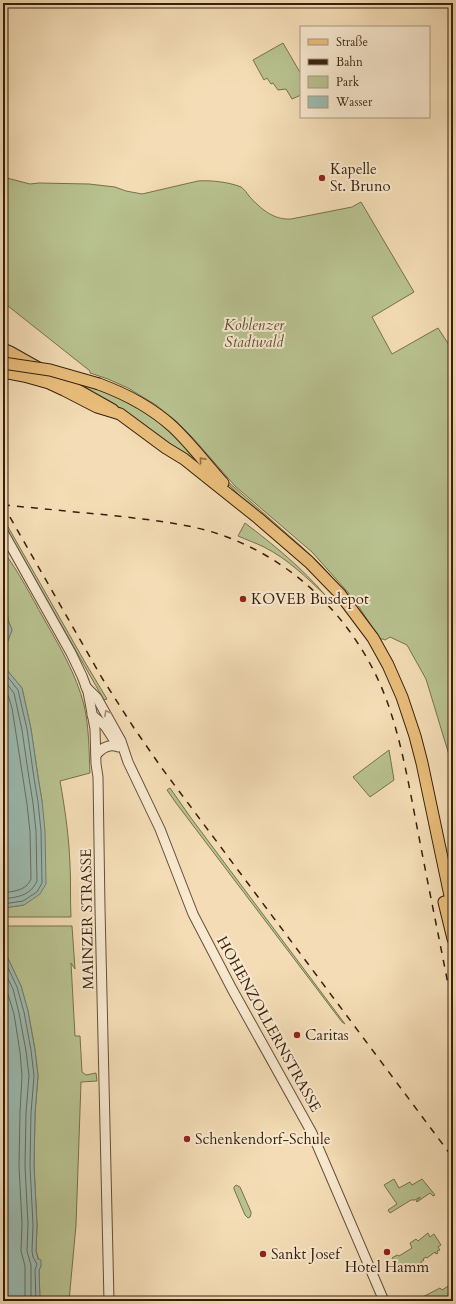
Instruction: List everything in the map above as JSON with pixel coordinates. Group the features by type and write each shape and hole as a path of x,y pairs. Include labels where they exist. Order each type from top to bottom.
{"main road":[{"path":"5,348 120,414 166,448 184,459 299,552 331,584 361,621 373,638 388,665 406,708 420,756 453,910"},
{"path":"3,363 50,370 99,384 125,394 137,401 168,423 224,484 248,506 258,518"},
{"path":"3,372 49,383 98,407 120,414"},
{"path":"166,448 182,465 307,569 342,608 366,642 382,669 396,700 408,737 422,794 443,898 453,939"}],"street":[{"name":"MAINZER STRASSE","path":"3,532 71,653 86,687 95,734 98,784 109,1301"},
{"name":"MAINZER STRASSE","path":"3,541 17,556"},
{"name":"HOHENZOLLERNSTRASSE","path":"86,687 95,695 106,711 121,741 128,762 157,822 193,914 232,989 312,1132 384,1301"},
{"name":"HOHENZOLLERNSTRASSE","path":"92,715 107,729 128,762"},
{"path":"96,755 103,748 108,746 114,745 118,747"}],"green space":[{"path":"283,43 300,72 300,95 292,99 286,89 278,90 267,78 264,80 253,60"},
{"name":"Koblenzer Stadtwald","path":"3,177 30,184 89,184 115,187 142,194 198,181 220,182 241,187 268,213 285,219 352,207 361,202 414,292 372,317 392,354 438,328 453,351 453,768 426,679 407,645 390,637 385,640 380,639 353,598 312,552 235,486 176,421 156,405 128,388 90,373 90,371 3,302"},
{"path":"100,379 127,390 155,406 172,420 191,439 226,480 302,547 320,564 351,598 379,641 378,642 334,580 299,545 241,497 179,429 169,420 136,397 100,381"},
{"path":"87,384 97,386 148,412 176,436 215,479 86,389"},
{"path":"3,518 107,699 104,700 7,530"},
{"path":"245,523 287,557 326,596 297,569 281,557 264,547 238,536"},
{"path":"3,551 25,584 67,661 77,682 86,713 90,773 60,781 69,844 71,917 3,917 3,908 24,905 42,801 31,729 22,688 6,669 5,648 12,630 8,620 7,609 3,605"},
{"path":"389,750 394,780 370,797 353,777"},
{"path":"170,788 345,1024 176,803 167,790"},
{"path":"3,926 72,926 75,969 71,963 75,1036 80,1036 82,1072 86,1075 96,1073 97,1081 81,1082 76,1225 69,1301 40,1301 39,1270 41,1266 36,1251 37,1225 34,1166 35,1113 38,1076 28,1011 21,986 3,948"},
{"path":"394,1179 399,1188 410,1182 412,1185 422,1179 435,1195 433,1196 430,1193 417,1202 416,1201 420,1197 415,1200 411,1200 390,1213 388,1210 397,1204 384,1185"},
{"path":"236,1185 240,1187 251,1212 250,1217 248,1218 245,1215 234,1189"},
{"path":"428,1233 430,1237 434,1234 441,1245 438,1247 440,1250 437,1251 438,1253 436,1254 435,1252 427,1258 426,1257 421,1263 408,1270 405,1266 397,1271 392,1258 397,1255 399,1256 412,1248 410,1243 416,1239 418,1241"},
{"path":"453,1282 453,1297 447,1301 433,1301 432,1299 429,1301 415,1301 440,1288 442,1290"}],"water":[{"path":"3,605 7,609 8,620 12,630 5,648 6,669 22,688 31,729 45,831 46,884 40,894 24,905 3,908"},
{"path":"3,948 21,986 28,1011 38,1076 35,1113 34,1166 37,1225 36,1251 38,1259 41,1260 39,1270 40,1301 3,1301"}],"railway":[{"path":"3,505 102,678 134,728 161,767 453,1158"},
{"path":"3,505 146,519 184,525 209,531 239,542 268,557 294,575 319,596 341,620 359,646 375,674 388,704 398,737 406,770 453,1010"}],"place":[{"name":"Kapelle St. Bruno","path":"322,178"},
{"name":"KOVEB Busdepot","path":"243,599"},
{"name":"Caritas","path":"297,1035"},
{"name":"Schenkendorf-Schule","path":"187,1139"},
{"name":"Hotel Hamm","path":"387,1252"},
{"name":"Sankt Josef","path":"263,1254"}]}
